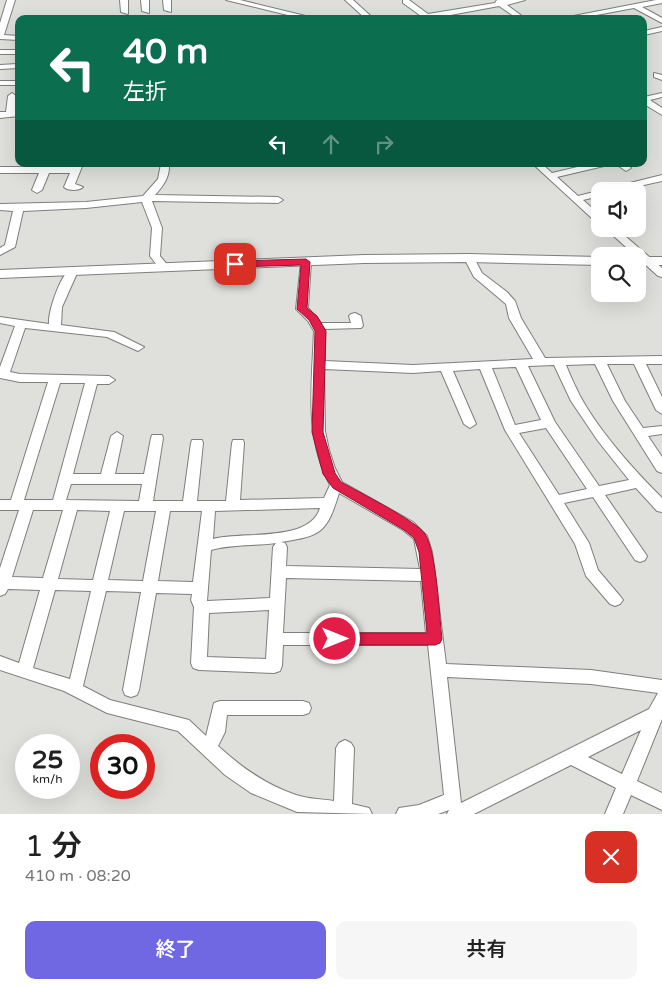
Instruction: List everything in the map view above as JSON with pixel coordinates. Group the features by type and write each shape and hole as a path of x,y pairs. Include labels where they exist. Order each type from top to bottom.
{"street":[{"path":"1,30 11,0"},
{"path":"124,0 125,12"},
{"path":"145,0 146,11"},
{"path":"167,0 168,10"},
{"path":"226,0 233,10"},
{"path":"230,0 297,15"},
{"path":"349,0 366,15"},
{"path":"415,0 402,2 425,15"},
{"path":"432,15 498,2 522,0"},
{"path":"626,0 662,21"},
{"path":"584,15 662,0"},
{"path":"498,2 517,15"},
{"path":"648,13 662,10"},
{"path":"647,32 662,29"},
{"path":"1,30 15,30"},
{"path":"1,30 15,36"},
{"path":"0,52 15,52"},
{"path":"0,67 15,66"},
{"path":"0,84 15,83"},
{"path":"647,98 662,95"},
{"path":"0,115 14,113 12,96"},
{"path":"647,101 662,112"},
{"path":"0,170 46,170 77,167 69,187 78,187"},
{"path":"146,199 163,179 165,167"},
{"path":"540,167 591,212"},
{"path":"550,176 588,167"},
{"path":"37,190 46,170"},
{"path":"645,182 662,178"},
{"path":"576,199 591,195"},
{"path":"0,207 86,205 146,199 185,198 278,200"},
{"path":"146,199 158,228 155,256 164,267"},
{"path":"0,252 10,247 19,208"},
{"path":"620,237 662,274"},
{"path":"0,274 306,262 469,258 591,261"},
{"path":"469,258 478,275 503,294 511,303 515,318 542,363"},
{"path":"306,262 302,309 314,318 320,331 317,432 329,474 337,485 408,526 420,536 425,552 456,810"},
{"path":"56,329 53,322 58,303 73,271"},
{"path":"318,326 357,326 355,316"},
{"path":"0,320 36,327 110,334 138,347"},
{"path":"20,327 1,375 20,378 109,380"},
{"path":"638,360 662,410"},
{"path":"320,365 413,370 558,362 662,360"},
{"path":"599,361 619,401 662,468"},
{"path":"558,362 575,398 603,438 639,483 662,506"},
{"path":"521,364 549,424 640,556"},
{"path":"485,366 511,430 557,500 582,543 591,572 615,600"},
{"path":"446,368 470,424"},
{"path":"55,378 1,585 49,584 200,588"},
{"path":"26,665 49,584 65,506 66,479 92,379"},
{"path":"511,430 549,424"},
{"path":"641,434 662,430"},
{"path":"107,479 117,436"},
{"path":"145,506 157,438"},
{"path":"189,506 197,443"},
{"path":"233,505 238,443"},
{"path":"66,479 150,479"},
{"path":"557,500 639,483"},
{"path":"205,547 224,540 250,541 301,534 317,526 324,518 328,503 337,485"},
{"path":"0,505 209,506 328,503"},
{"path":"77,682 118,506"},
{"path":"131,690 164,506"},
{"path":"209,506 199,600 202,607 199,663 274,666 280,547"},
{"path":"279,572 428,574"},
{"path":"202,607 277,604"},
{"path":"276,639 435,639"},
{"path":"0,662 12,668 69,686 107,706 183,725 231,769 257,787 297,804 363,814"},
{"path":"438,670 591,677 662,687"},
{"path":"614,814 662,699"},
{"path":"208,749 217,732 220,708 303,708"},
{"path":"405,814 456,810 571,757 654,715"},
{"path":"343,812 345,748"},
{"path":"571,757 662,802"}],"route":[{"path":"235,264 306,262 302,309 314,318 320,331 317,432 329,474 337,485 408,526 420,536 425,552 435,639 335,639"}]}
